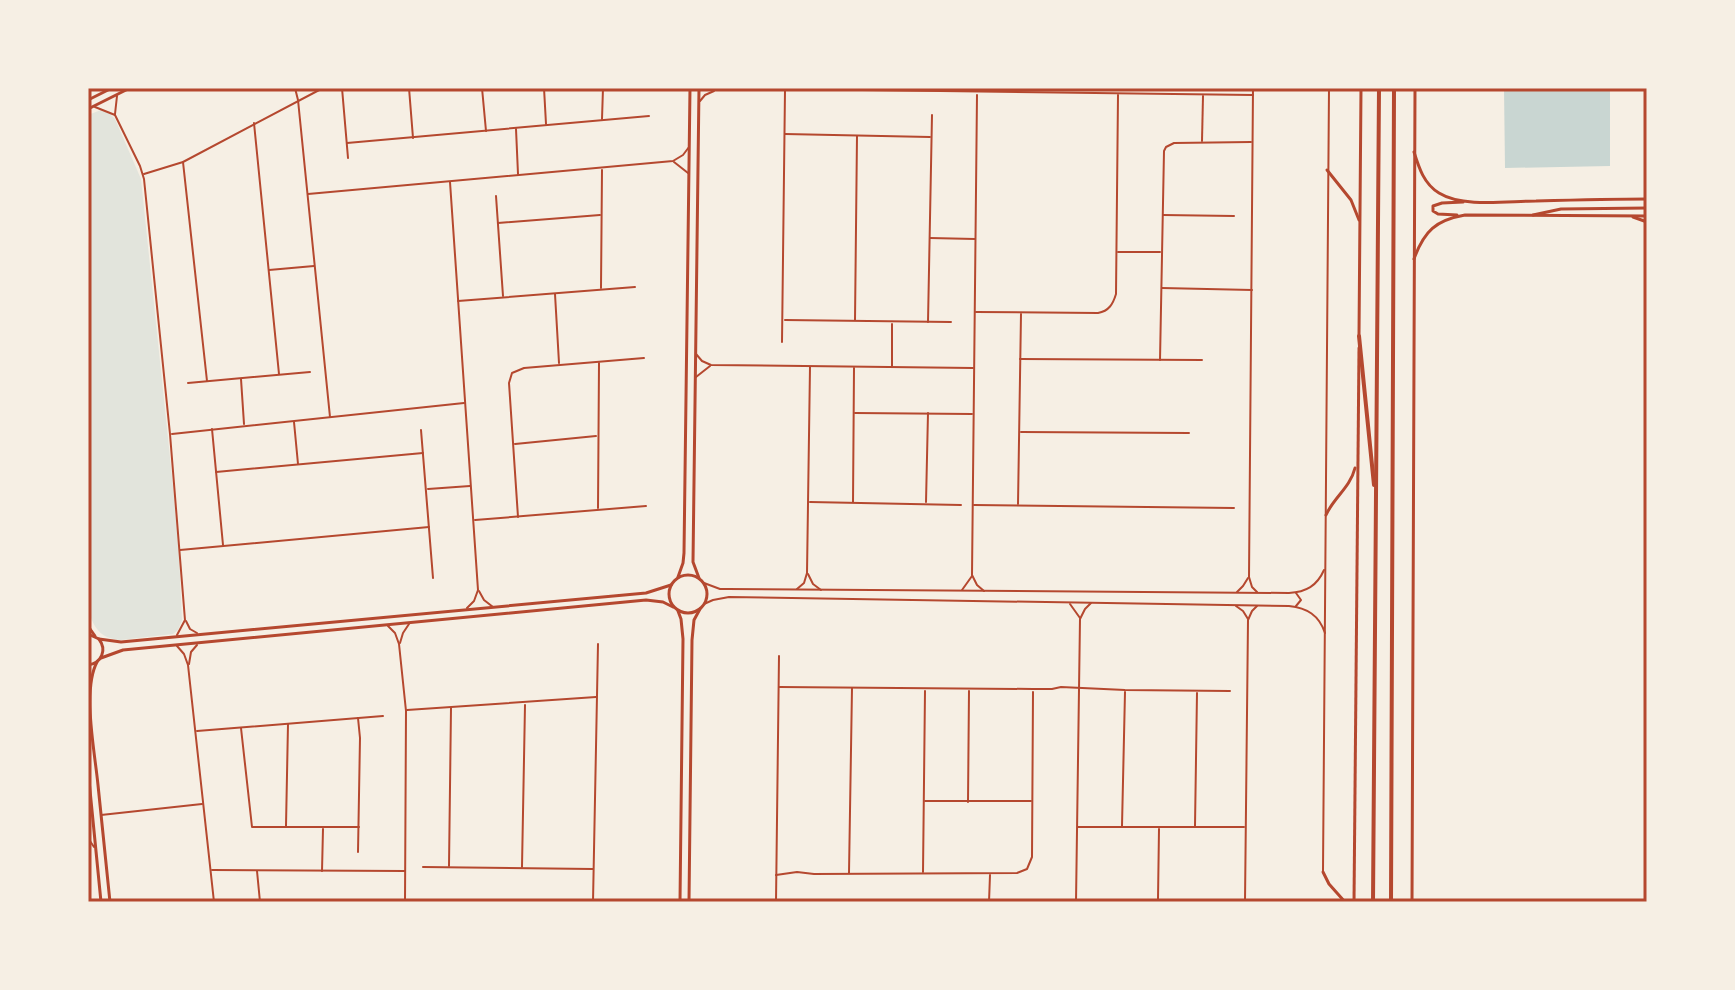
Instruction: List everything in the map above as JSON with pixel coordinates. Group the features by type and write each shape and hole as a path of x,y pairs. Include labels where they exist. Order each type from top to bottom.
{"highway":[{"path":"1373,902 1379,88"},
{"path":"1391,902 1394,88"},
{"path":"1359,336 1376,497"}],"street":[{"path":"94,88 98,95"},
{"path":"88,100 112,88"},
{"path":"88,109 130,88"},
{"path":"295,88 330,417"},
{"path":"143,174 183,162 323,88"},
{"path":"342,88 348,158"},
{"path":"409,88 413,138"},
{"path":"482,88 486,131"},
{"path":"544,88 546,125"},
{"path":"602,120 603,88"},
{"path":"673,607 668,596 671,585 678,577 684,553 690,88"},
{"path":"699,88 693,562 704,583 728,589 822,591 1296,593 1316,584 1326,565"},
{"path":"710,88 1253,95"},
{"path":"1056,88 1056,93"},
{"path":"1253,88 1249,577 1252,587 1259,593"},
{"path":"1329,88 1323,872 1345,902"},
{"path":"1354,902 1361,88"},
{"path":"1412,902 1415,88"},
{"path":"782,342 785,89"},
{"path":"698,104 705,95 715,90"},
{"path":"977,92 972,575 985,592"},
{"path":"117,94 115,115 143,174 170,434 185,620 190,629 199,634"},
{"path":"975,312 1098,313 1111,306 1116,294 1118,94"},
{"path":"1202,142 1203,95"},
{"path":"94,106 115,115"},
{"path":"928,322 932,115"},
{"path":"347,143 649,116"},
{"path":"254,123 279,374"},
{"path":"516,128 518,176"},
{"path":"785,134 932,137"},
{"path":"855,320 857,136"},
{"path":"1160,360 1163,155 1166,147 1174,143 1253,142"},
{"path":"308,194 673,161 683,155 689,146"},
{"path":"1413,148 1423,177 1433,188 1451,198 1479,202"},
{"path":"673,161 688,174"},
{"path":"183,162 207,381"},
{"path":"601,289 602,168"},
{"path":"1327,170 1351,200 1360,223"},
{"path":"450,182 478,590 474,601 466,609"},
{"path":"496,196 503,297"},
{"path":"1647,197 1442,203 1433,206 1433,211 1438,214 1647,216"},
{"path":"1525,216 1561,209 1647,208"},
{"path":"498,223 601,215"},
{"path":"1162,215 1234,216"},
{"path":"1413,263 1420,245 1432,228 1444,220 1465,215"},
{"path":"1629,216 1647,222"},
{"path":"930,238 976,239"},
{"path":"1116,252 1161,252"},
{"path":"269,270 315,266"},
{"path":"458,301 635,287"},
{"path":"1161,288 1252,290"},
{"path":"555,293 559,365"},
{"path":"1018,505 1021,313"},
{"path":"783,320 951,322"},
{"path":"892,322 892,367"},
{"path":"696,354 711,365 974,368"},
{"path":"518,517 509,383 512,373 524,368 644,358"},
{"path":"1020,359 1202,360"},
{"path":"598,510 599,362"},
{"path":"695,379 711,365"},
{"path":"795,590 804,583 807,573 810,366"},
{"path":"852,503 854,367"},
{"path":"188,383 310,372"},
{"path":"241,378 244,425"},
{"path":"170,434 465,403"},
{"path":"854,413 974,414"},
{"path":"926,504 928,413"},
{"path":"294,420 298,465"},
{"path":"212,429 223,546"},
{"path":"421,430 433,578"},
{"path":"1019,432 1189,433"},
{"path":"513,444 598,436"},
{"path":"216,472 423,453"},
{"path":"1326,515 1334,500 1350,484 1357,460"},
{"path":"426,490 471,486"},
{"path":"809,502 961,505"},
{"path":"973,505 1234,508"},
{"path":"473,520 646,506"},
{"path":"179,550 429,527"},
{"path":"807,573 813,584 822,591"},
{"path":"678,577 689,575 699,578"},
{"path":"960,592 972,575"},
{"path":"1235,593 1249,577"},
{"path":"689,902 692,640 694,620 707,594 704,583"},
{"path":"88,634 121,642 646,593 671,585"},
{"path":"478,590 493,607"},
{"path":"1295,606 1301,600 1296,593"},
{"path":"704,604 729,597 1295,606 1319,619 1326,639"},
{"path":"88,665 123,650 646,600 656,600 689,614 700,609"},
{"path":"1067,602 1080,619"},
{"path":"1076,902 1080,619 1093,602"},
{"path":"1234,605 1243,611 1248,620"},
{"path":"1245,902 1248,620 1259,605"},
{"path":"678,611 683,639 680,901"},
{"path":"174,637 185,620"},
{"path":"399,644 410,623"},
{"path":"387,625 395,633 399,644 406,711 405,902"},
{"path":"88,626 103,648 92,675 91,708 110,902"},
{"path":"188,665 191,652 200,642"},
{"path":"593,902 598,644"},
{"path":"176,645 188,665 214,902"},
{"path":"776,902 779,656"},
{"path":"779,687 1061,687 1230,691"},
{"path":"849,874 852,688"},
{"path":"923,873 926,688"},
{"path":"968,802 969,689"},
{"path":"776,875 797,872 1023,872 1030,864 1033,689"},
{"path":"1122,827 1125,690"},
{"path":"1195,827 1197,691"},
{"path":"406,711 597,697"},
{"path":"522,868 525,703"},
{"path":"449,867 451,707"},
{"path":"196,732 383,716"},
{"path":"358,717 358,852"},
{"path":"286,827 288,724"},
{"path":"241,728 252,827 359,827"},
{"path":"88,770 101,902"},
{"path":"924,801 1032,801"},
{"path":"100,815 203,804"},
{"path":"88,819 91,806"},
{"path":"1077,827 1246,827"},
{"path":"322,872 323,828"},
{"path":"1158,900 1159,828"},
{"path":"88,838 96,852"},
{"path":"423,867 593,869"},
{"path":"210,870 406,871"},
{"path":"257,871 260,902"},
{"path":"989,902 990,873"},
{"path":"1132,902 1229,901"}],"shaded area":[{"path":"1504,88 1610,88 1610,166 1505,168"},
{"path":"101,110 115,119 141,179 173,486 182,620 173,634 121,640 98,631 88,608 88,115"}]}
